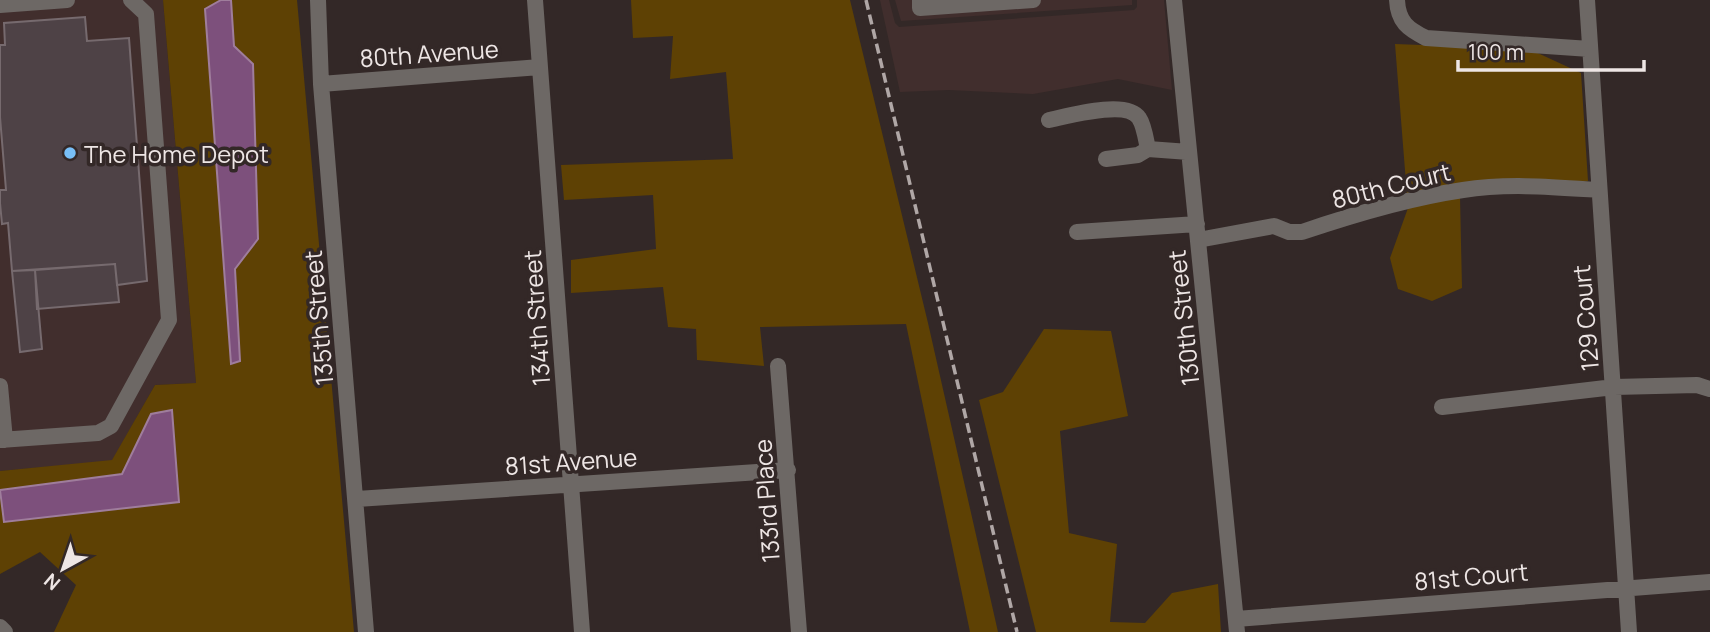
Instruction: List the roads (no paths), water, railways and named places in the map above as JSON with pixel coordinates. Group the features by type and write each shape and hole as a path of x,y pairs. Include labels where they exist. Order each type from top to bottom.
{"street":[{"path":"0,5 67,0"},
{"path":"0,386 2,440 98,433 111,426 169,320 146,14 131,0"},
{"name":"135th Street","path":"318,0 321,84 366,632"},
{"name":"134th Street","path":"535,0 582,632"},
{"path":"920,0 920,8 1033,0"},
{"name":"130th Street","path":"1174,0 1237,625"},
{"path":"1397,0 1397,10 1408,29 1426,38 1590,49"},
{"name":"129 Court","path":"1587,0 1629,632"},
{"name":"80th Avenue","path":"321,84 540,67"},
{"path":"1049,120 1110,109 1128,109 1141,119 1148,149"},
{"path":"1106,159 1138,155 1148,149 1189,152"},
{"name":"80th Court","path":"1077,232 1197,232 1274,226 1289,232 1302,232 1388,204 1466,189 1545,186 1598,190"},
{"name":"133rd Place","path":"778,366 799,632"},
{"path":"1442,407 1614,387 1697,385 1710,389"},
{"name":"81st Avenue","path":"357,499 788,470"},
{"name":"81st Court","path":"1237,625 1626,587 1710,582"},
{"path":"0,627 5,632"}],"railway":[{"path":"866,0 1017,632"}],"place":[{"name":"The Home Depot","path":"70,153"}]}
